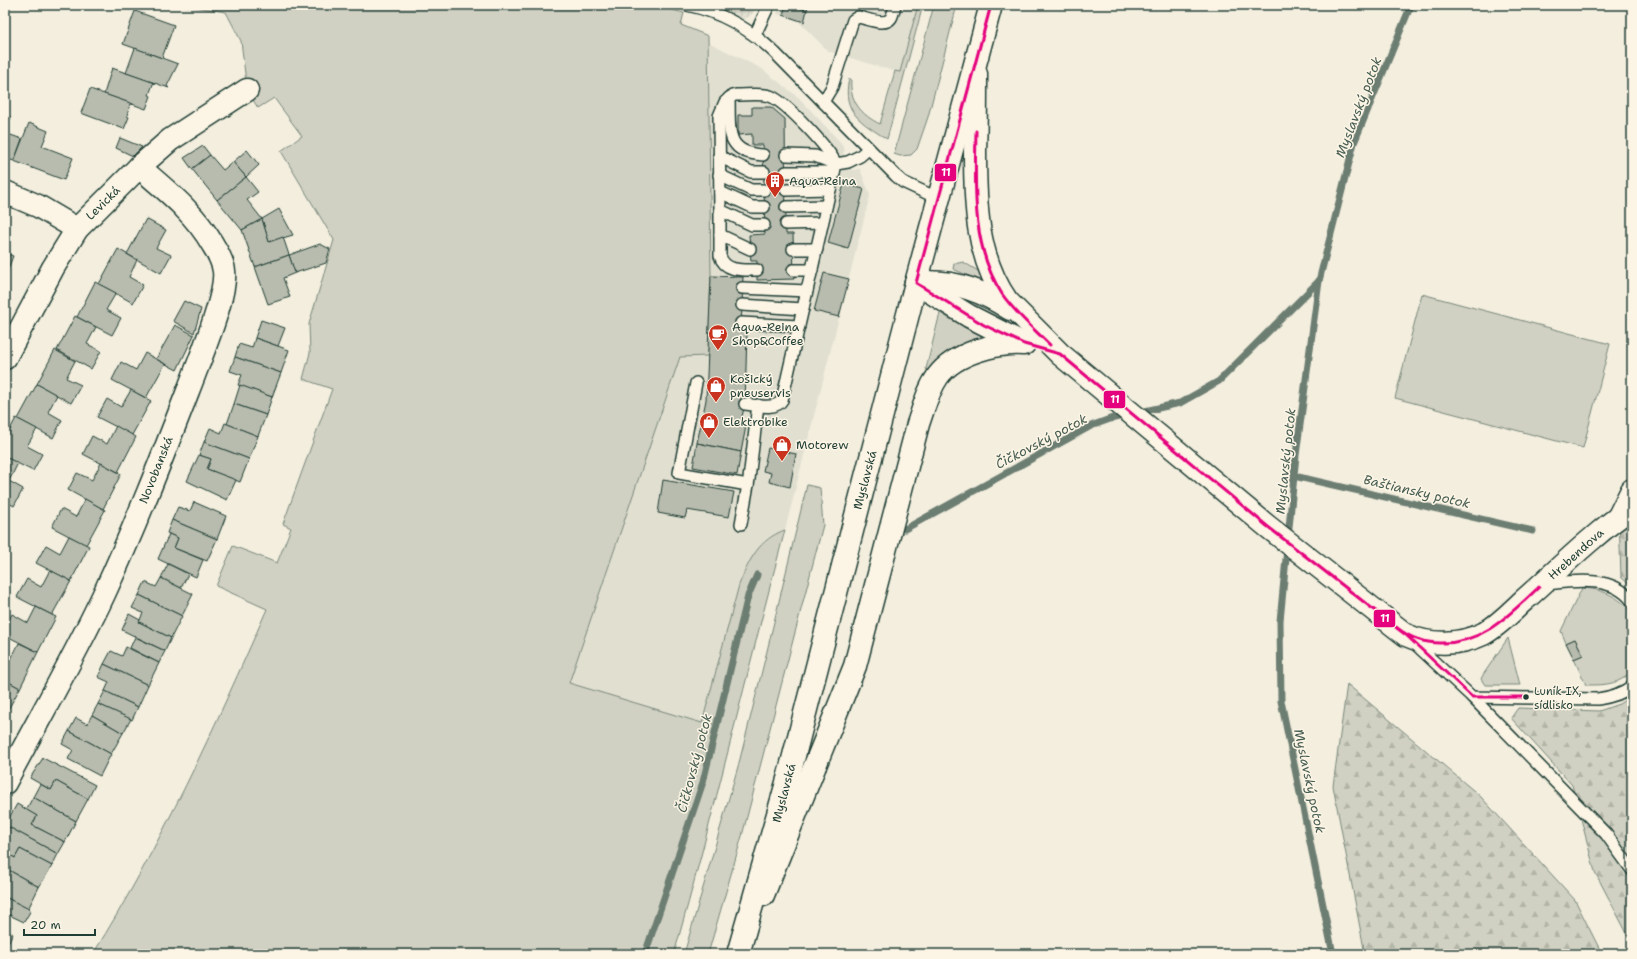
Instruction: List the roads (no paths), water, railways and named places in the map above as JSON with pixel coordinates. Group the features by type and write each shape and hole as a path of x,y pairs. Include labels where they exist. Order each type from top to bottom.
{"street":[{"name":"Myslavská","path":"739,954 788,780 916,283 991,5"},
{"path":"976,61 975,203 982,246 989,268 1000,292 1021,316"},
{"name":"Levická","path":"8,345 77,229 139,167 170,140 247,90"},
{"name":"Novobanská","path":"5,783 75,652 104,594 143,504 180,412 221,295 224,272 217,252 207,235 186,208 139,167"},
{"path":"5,192 38,206 77,229"},
{"path":"916,283 943,282 974,290 1021,316"},
{"path":"916,283 974,319 1024,344 1060,354"},
{"name":"Hrebendova","path":"1021,316 1060,354 1267,526 1406,635 1416,640 1431,643 1455,642 1475,637 1495,626 1542,585 1571,556 1626,512"},
{"path":"739,954 854,666 918,424 928,393 939,375 947,367 959,360 984,348 1006,344 1024,344"},
{"path":"1626,512 1632,490"}],"lane":[{"path":"687,5 704,9 725,17 755,35 775,53 868,149 903,182 939,199"},
{"path":"755,35 769,5"},
{"path":"823,102 832,87 853,20 858,17 880,22 887,21 890,19 895,5"},
{"path":"744,404 774,406 781,402 835,168 832,157 812,133 777,99 763,94 736,95 729,98 722,107 719,116 720,256 725,264 738,269 756,270"},
{"path":"729,98 730,133 733,142 742,151 751,155 763,155"},
{"path":"786,172 835,168 860,156 868,149"},
{"path":"786,155 815,156 835,168"},
{"path":"719,156 751,172 764,172"},
{"path":"720,175 751,190 764,190"},
{"path":"786,190 830,190"},
{"path":"720,192 752,207 764,207"},
{"path":"786,207 826,206"},
{"path":"720,210 752,225 764,225"},
{"path":"786,224 822,223"},
{"path":"720,235 750,249"},
{"path":"793,249 817,249"},
{"path":"794,270 812,270"},
{"path":"742,288 807,291"},
{"path":"742,306 803,309"},
{"path":"741,323 799,326"},
{"path":"696,383 679,473 748,485"},
{"path":"741,524 748,485 758,405"},
{"path":"1542,585 1578,580 1610,585 1620,589 1632,602"},
{"path":"1406,635 1472,697 1606,834 1632,870"},
{"path":"1472,697 1598,699 1611,697 1624,692 1632,686"}],"waterway":[{"name":"Myslavský potok","path":"1333,954 1281,701 1280,621 1296,455 1319,281 1354,143 1411,5"},
{"name":"Čičkovský potok","path":"905,529 1091,426 1110,419 1180,403 1219,381 1319,281"},
{"name":"Baštiansky potok","path":"1294,476 1533,531"},
{"name":"Čičkovský potok","path":"645,954 703,782 748,596 757,575"}],"place":[{"name":"Aqua-Reina","path":"775,198"},
{"name":"Aqua-Reina Shop&Coffee","path":"718,351"},
{"name":"Košický pneuservis","path":"716,403"},
{"name":"Elektrobike","path":"709,439"},
{"name":"Motorew","path":"782,462"},
{"name":"Luník IX, sídlisko","path":"1526,697"}]}
